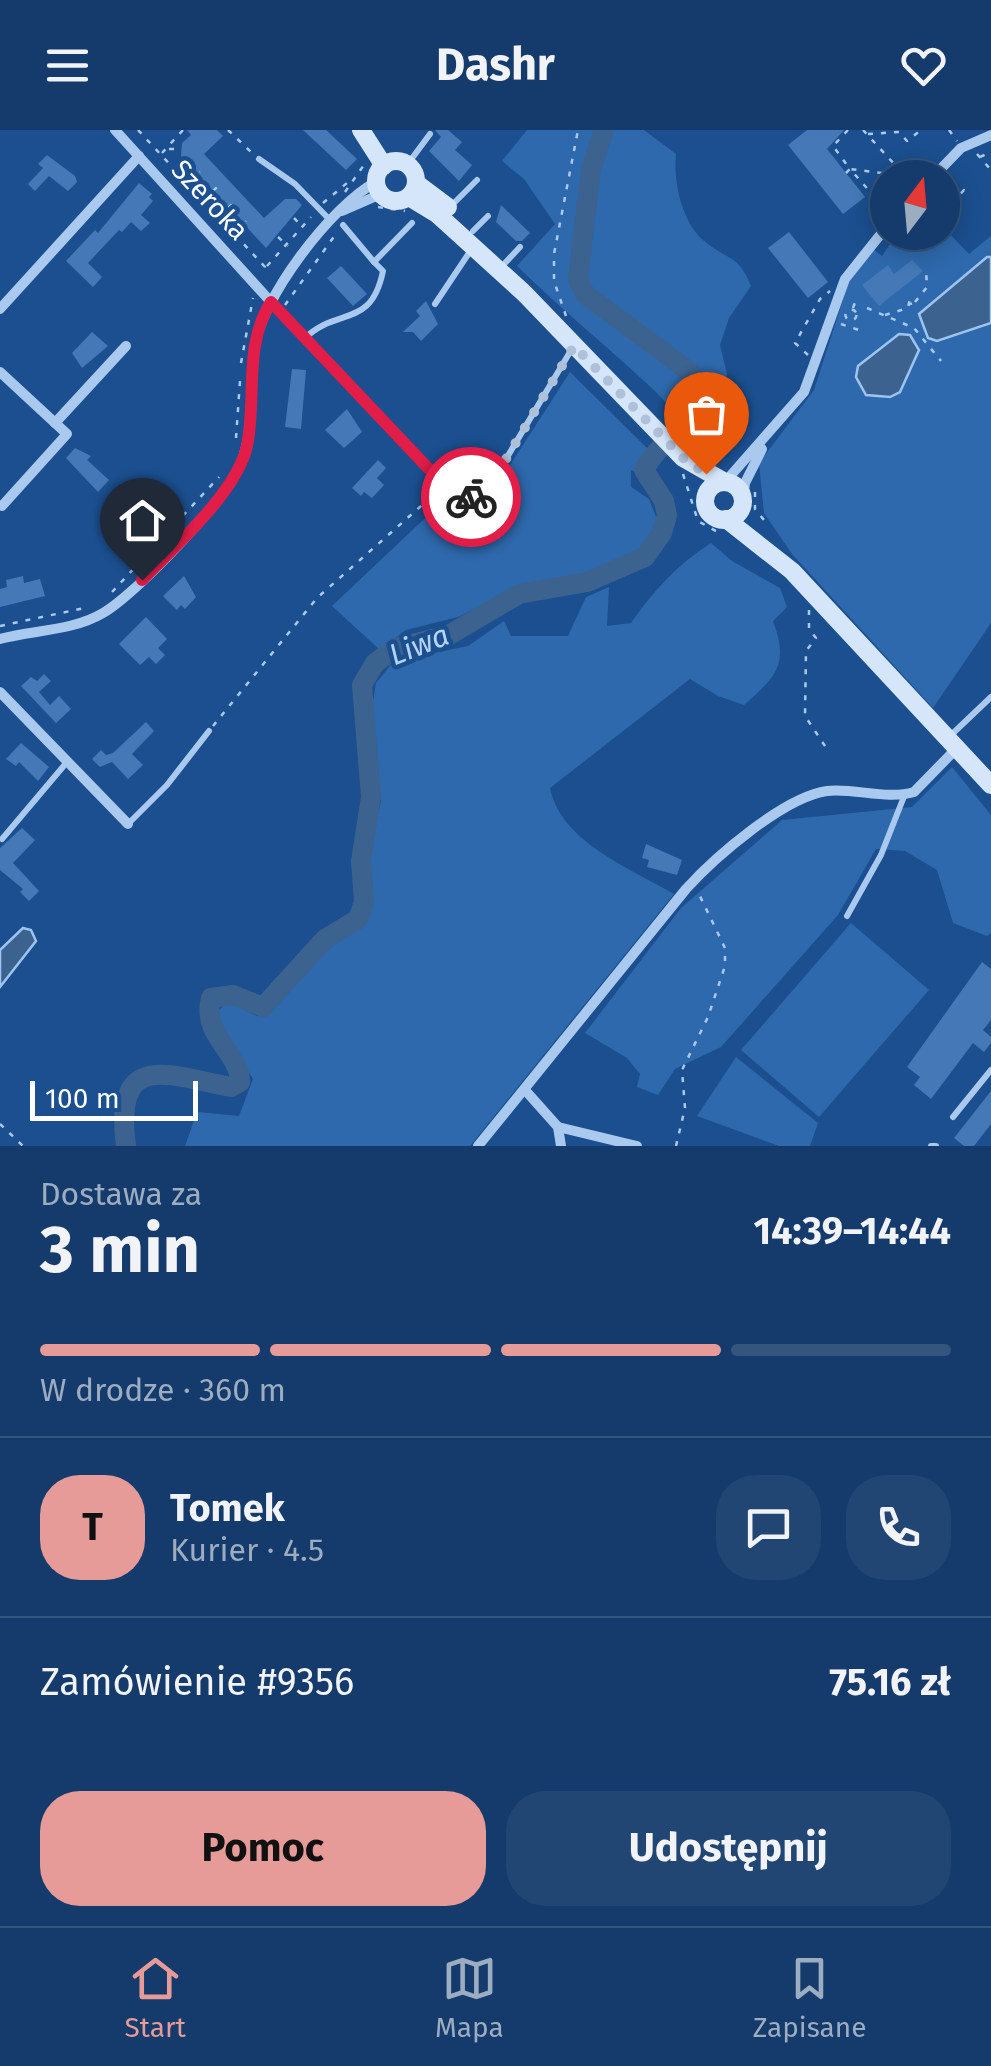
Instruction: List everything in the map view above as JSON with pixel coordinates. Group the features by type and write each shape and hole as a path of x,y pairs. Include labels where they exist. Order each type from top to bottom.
{"main road":[{"path":"361,130 395,202 412,197 449,208 473,239 683,458 748,493 756,527 792,571 991,786"},
{"path":"374,130 386,180 506,264 524,293"},
{"path":"683,458 711,514 726,519 792,571"},
{"path":"698,492 725,482"},
{"path":"726,519 737,514 748,493"}],"street":[{"name":"Szeroka","path":"115,130 271,302"},
{"path":"951,160 970,142 991,133"},
{"path":"0,309 139,156"},
{"path":"0,639 101,615 124,598 230,484 247,446 255,341 271,302 337,223 357,192 386,180"},
{"path":"748,493 749,472 767,440 812,380 845,278 870,247"},
{"path":"55,424 126,346"},
{"path":"0,372 67,434 66,440 2,506"},
{"path":"725,482 767,440"},
{"path":"0,692 128,824"},
{"path":"478,1146 693,882 733,846 811,796 846,790 906,794 923,785 953,742"},
{"path":"525,1090 558,1127 561,1146"},
{"path":"558,1127 637,1146"}],"lane":[{"path":"386,180 430,134"},
{"path":"258,160 295,184 382,271 378,297 363,310 304,338"},
{"path":"449,208 477,180"},
{"path":"435,304 488,216"},
{"path":"374,262 412,223"},
{"path":"506,264 520,247"},
{"path":"271,302 444,485 463,498 482,493 574,346"},
{"path":"953,742 991,696"},
{"path":"128,824 167,786 210,732"},
{"path":"2,839 68,762"},
{"path":"847,916 881,855 906,794"},
{"path":"953,1117 991,1070"}],"path":[{"path":"139,130 266,267"},
{"path":"161,154 183,130"},
{"path":"228,130 258,160"},
{"path":"566,316 554,281 554,254 578,130"},
{"path":"848,130 833,146 870,192"},
{"path":"864,132 898,131 907,142 920,130"},
{"path":"949,130 957,141"},
{"path":"864,132 890,160"},
{"path":"970,142 991,170"},
{"path":"167,148 182,149"},
{"path":"980,157 991,152"},
{"path":"846,173 850,169"},
{"path":"850,169 870,172"},
{"path":"188,183 200,172"},
{"path":"386,180 412,197"},
{"path":"235,443 241,356 254,303 248,285 288,246 318,208 349,182"},
{"path":"204,200 217,187"},
{"path":"960,194 964,190 968,194"},
{"path":"219,217 232,204"},
{"path":"294,218 303,227"},
{"path":"234,233 246,222"},
{"path":"283,317 286,302 337,223"},
{"path":"278,237 288,246"},
{"path":"882,316 900,313 912,304 928,287 926,270"},
{"path":"904,294 912,304"},
{"path":"849,320 857,316 853,309 856,297"},
{"path":"868,308 914,328 941,361"},
{"path":"847,326 846,312 853,309"},
{"path":"839,324 858,330"},
{"path":"111,593 225,470"},
{"path":"210,732 317,598 444,485"},
{"path":"698,492 692,508 706,529"},
{"path":"748,493 764,520"},
{"path":"0,626 96,604"},
{"path":"809,607 809,630 816,638 806,650 806,716 827,749"},
{"path":"676,1146 685,1108 682,1070 708,1016 725,966 726,948 693,882"},
{"path":"0,1124 23,1146"}],"shaded area":[{"path":"527,130 644,130 676,154 680,200 689,223 703,240 736,262 746,275 751,286 729,318 720,345 727,374 711,452 688,439 656,392 517,266 555,224 524,179 502,161"},
{"path":"991,236 991,623 933,708 792,554 764,513 759,463 814,390 851,275 870,250 882,256 886,250 960,250 960,245 969,254"},
{"path":"991,257 991,323 937,341 928,338 919,314"},
{"path":"899,334 910,335 919,350 900,392 890,397 866,395 856,377 858,366"},
{"path":"570,372 651,452 639,473 631,470 631,487 649,499 658,522 644,552 611,569 520,587 458,617 406,630 380,650 332,606 441,503 461,506 472,514 492,493"},
{"path":"711,543 732,561 780,588 787,607 773,621 780,648 777,668 765,686 744,705 718,696 690,679 550,788 557,807 582,838 674,894 470,1146 185,1146 197,1112 239,1116 253,1079 223,1033 218,1011 227,1002 257,1016 325,951 357,929 370,893 367,866 381,801 372,707 376,683 394,661 468,646 504,621 511,636 568,636 586,597 609,587 607,626 631,623 667,579"},
{"path":"952,767 991,815 991,933 987,936 953,923 937,870 905,851 876,849 838,915 721,1047 675,1069 658,1095 637,1087 640,1074 627,1058 585,1033 681,908 782,820 912,807"},
{"path":"851,923 929,990 819,1117 741,1050"},
{"path":"23,928 31,930 36,941 0,987 0,950"},
{"path":"736,1057 818,1123 810,1146 779,1146 697,1116"}],"building":[{"path":"187,130 217,130 223,136 204,154 264,218 285,199 296,199 302,205 266,248 181,156 182,143 191,135"},
{"path":"303,130 326,130 357,159 346,170"},
{"path":"435,130 448,130 462,142 455,150 472,165 459,181 429,151 441,137"},
{"path":"807,130 844,130 827,149 865,197 843,214 788,145"},
{"path":"47,155 75,176 77,182 68,191 49,176 35,191 28,184 43,168 38,164"},
{"path":"139,183 152,194 149,197 153,201 141,215 150,223 141,231 131,222 88,263 102,277 93,287 66,261 95,230 98,233"},
{"path":"501,205 530,233 522,241 516,241 496,222"},
{"path":"789,232 828,282 808,298 768,248"},
{"path":"912,260 923,271 879,306 862,285 888,265 894,274"},
{"path":"341,266 367,294 353,306 327,278"},
{"path":"426,301 438,324 421,341 413,332 403,332 420,316 416,311"},
{"path":"92,332 108,346 82,368 72,353"},
{"path":"292,369 306,370 301,429 285,427"},
{"path":"347,409 362,432 344,448 325,430"},
{"path":"75,448 91,456 87,460 109,480 98,492 66,458"},
{"path":"378,460 386,468 377,478 384,485 372,498 364,492 361,496 352,488"},
{"path":"23,576 24,583 40,579 45,596 0,607 0,589 7,587 6,580"},
{"path":"184,576 196,597 185,609 181,605 177,610 163,596"},
{"path":"146,617 167,639 158,648 165,655 156,664 149,657 140,665 119,644"},
{"path":"44,674 51,681 39,692 50,705 59,696 71,709 56,723 21,686 31,677 37,681"},
{"path":"146,722 154,731 132,754 143,765 128,779 112,762 100,767 92,759 101,750 106,755 113,753"},
{"path":"21,743 49,767 38,781 19,762 16,766 6,759"},
{"path":"22,828 35,840 13,863 39,891 29,901 20,892 23,889 0,870 0,848"},
{"path":"646,844 682,860 677,875 647,867 649,860 642,858"},
{"path":"982,962 991,969 991,1020 983,1030 991,1037 991,1043 984,1052 973,1043 931,1099 914,1085 920,1077 907,1067"},
{"path":"991,1091 991,1124 974,1146 964,1146 954,1138"}],"waterway":[{"name":"Liwa","path":"126,1146 124,1115 128,1094 137,1081 168,1075 231,1087 240,1082 234,1062 211,1023 211,998 233,995 263,1007 325,939 358,919 364,902 361,861 371,797 362,685 375,663 396,648 449,635 519,594 587,582 645,557 662,533 667,515 664,501 644,470 690,412 695,386 690,372 585,294 578,279 591,169 604,130"}],"way so far":[{"path":"471,497 482,493 494,479 574,346 683,458 706,474"}],"route":[{"path":"142,580 230,484 242,461 247,446 255,341 261,318 271,302 453,494 471,497"}]}
